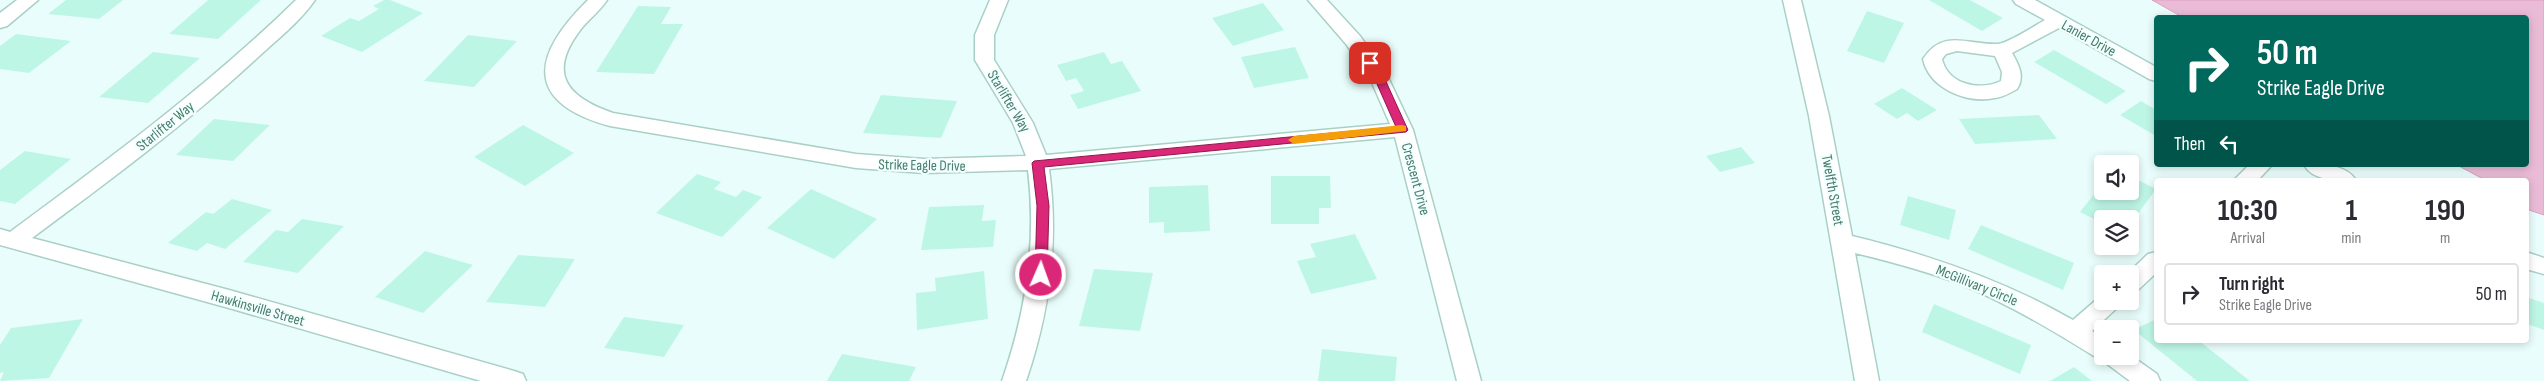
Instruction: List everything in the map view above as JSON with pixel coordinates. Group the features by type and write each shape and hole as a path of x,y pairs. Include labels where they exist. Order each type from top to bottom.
{"street":[{"path":"0,22 29,0"},
{"name":"Starlifter Way","path":"7,238 142,146 231,73 306,0"},
{"name":"Strike Eagle Drive","path":"598,0 579,18 565,37 555,56 553,76 561,92 575,105 610,119 893,166 930,167 1038,163 1403,130"},
{"name":"Starlifter Way","path":"999,0 984,35 984,59 1029,134 1038,163 1043,206 1041,275 1028,343 1014,381"},
{"name":"Crescent Drive","path":"1317,0 1353,40 1378,75 1403,130 1469,381"},
{"name":"Twelfth Street","path":"1792,0 1819,116 1867,381"},
{"name":"Lanier Drive","path":"2022,0 2154,74"},
{"path":"2001,51 2058,21"},
{"path":"2247,178 2260,167"},
{"path":"2318,167 2341,178"},
{"name":"Hawkinsville Street","path":"7,238 514,381"},
{"name":"McGillivary Circle","path":"1842,242 1895,255 1954,274 2011,298 2076,332 2094,344"},
{"path":"2529,261 2544,266"},
{"path":"2139,276 2154,262"},
{"path":"2076,332 2100,310"},
{"path":"2126,365 2148,381"}],"shaded area":[{"path":"2152,0 2544,0 2544,215 2529,210 2529,178 2481,178 2461,167 2529,167 2529,15 2179,15"}],"building":[{"path":"66,0 123,0 99,19 48,14"},
{"path":"208,0 261,0 218,39 169,34"},
{"path":"384,0 390,0 423,13 362,52 321,36 350,18 359,21 379,9 373,6"},
{"path":"1929,0 1970,0 2003,18 1982,31"},
{"path":"1263,3 1284,30 1233,46 1212,18"},
{"path":"638,6 671,7 661,24 683,24 654,74 596,72"},
{"path":"1867,11 1904,23 1884,63 1847,51"},
{"path":"16,34 71,41 29,73 0,69 0,46"},
{"path":"468,35 517,41 474,87 424,81"},
{"path":"1295,47 1309,78 1254,88 1241,57"},
{"path":"2054,50 2126,91 2106,104 2034,62"},
{"path":"153,52 200,58 148,103 99,97"},
{"path":"1104,52 1111,64 1122,61 1141,91 1078,109 1070,95 1084,91 1076,78 1066,81 1057,65"},
{"path":"1902,88 1937,110 1918,121 1907,113 1897,119 1874,104"},
{"path":"881,95 957,101 941,138 863,133"},
{"path":"2141,101 2154,109 2154,135 2120,115"},
{"path":"2039,115 2057,139 1975,144 1959,119"},
{"path":"214,119 270,125 233,161 176,155"},
{"path":"523,125 574,153 525,186 474,157"},
{"path":"1741,147 1755,163 1720,172 1706,156"},
{"path":"25,151 71,159 15,204 0,201 0,170"},
{"path":"697,174 721,182 714,189 736,197 743,190 762,197 722,237 656,213"},
{"path":"1271,176 1330,176 1331,208 1319,208 1319,224 1271,224"},
{"path":"2139,180 2154,188 2154,192 2139,213 2139,210 2094,210 2094,219 2080,212 2094,194 2094,200 2139,200"},
{"path":"1208,185 1210,231 1164,233 1164,222 1149,223 1149,187"},
{"path":"811,189 877,219 834,259 767,228"},
{"path":"1908,196 1956,210 1949,240 1900,225"},
{"path":"232,199 272,210 225,249 207,243 197,251 168,243 206,212 213,214"},
{"path":"984,205 982,221 996,220 993,247 921,250 929,207"},
{"path":"302,219 344,226 298,273 243,262 276,230 288,232"},
{"path":"1981,225 2074,263 2063,290 1968,249"},
{"path":"1355,234 1377,279 1311,294 1297,261 1316,257 1310,244"},
{"path":"425,251 473,265 423,313 375,297"},
{"path":"518,255 575,259 545,307 486,302"},
{"path":"1094,269 1153,273 1140,331 1079,326"},
{"path":"984,271 988,319 917,330 916,293 936,291 935,278"},
{"path":"2529,298 2544,303 2544,330 2529,325"},
{"path":"1934,304 2031,345 2020,374 1922,332"},
{"path":"624,317 684,325 664,357 604,348"},
{"path":"83,319 49,378 0,381 4,372 0,373 0,345 11,328"},
{"path":"2154,320 2154,343 2202,343 2250,381 2197,381 2139,334 2139,328"},
{"path":"1322,349 1397,357 1395,381 1318,381"},
{"path":"842,354 916,367 909,381 827,381"},
{"path":"2074,367 2092,381 2050,381"}],"slow traffic":[{"path":"1294,140 1402,129"}],"route":[{"path":"1041,275 1043,206 1038,163 1403,130 1378,75 1370,63"}]}
